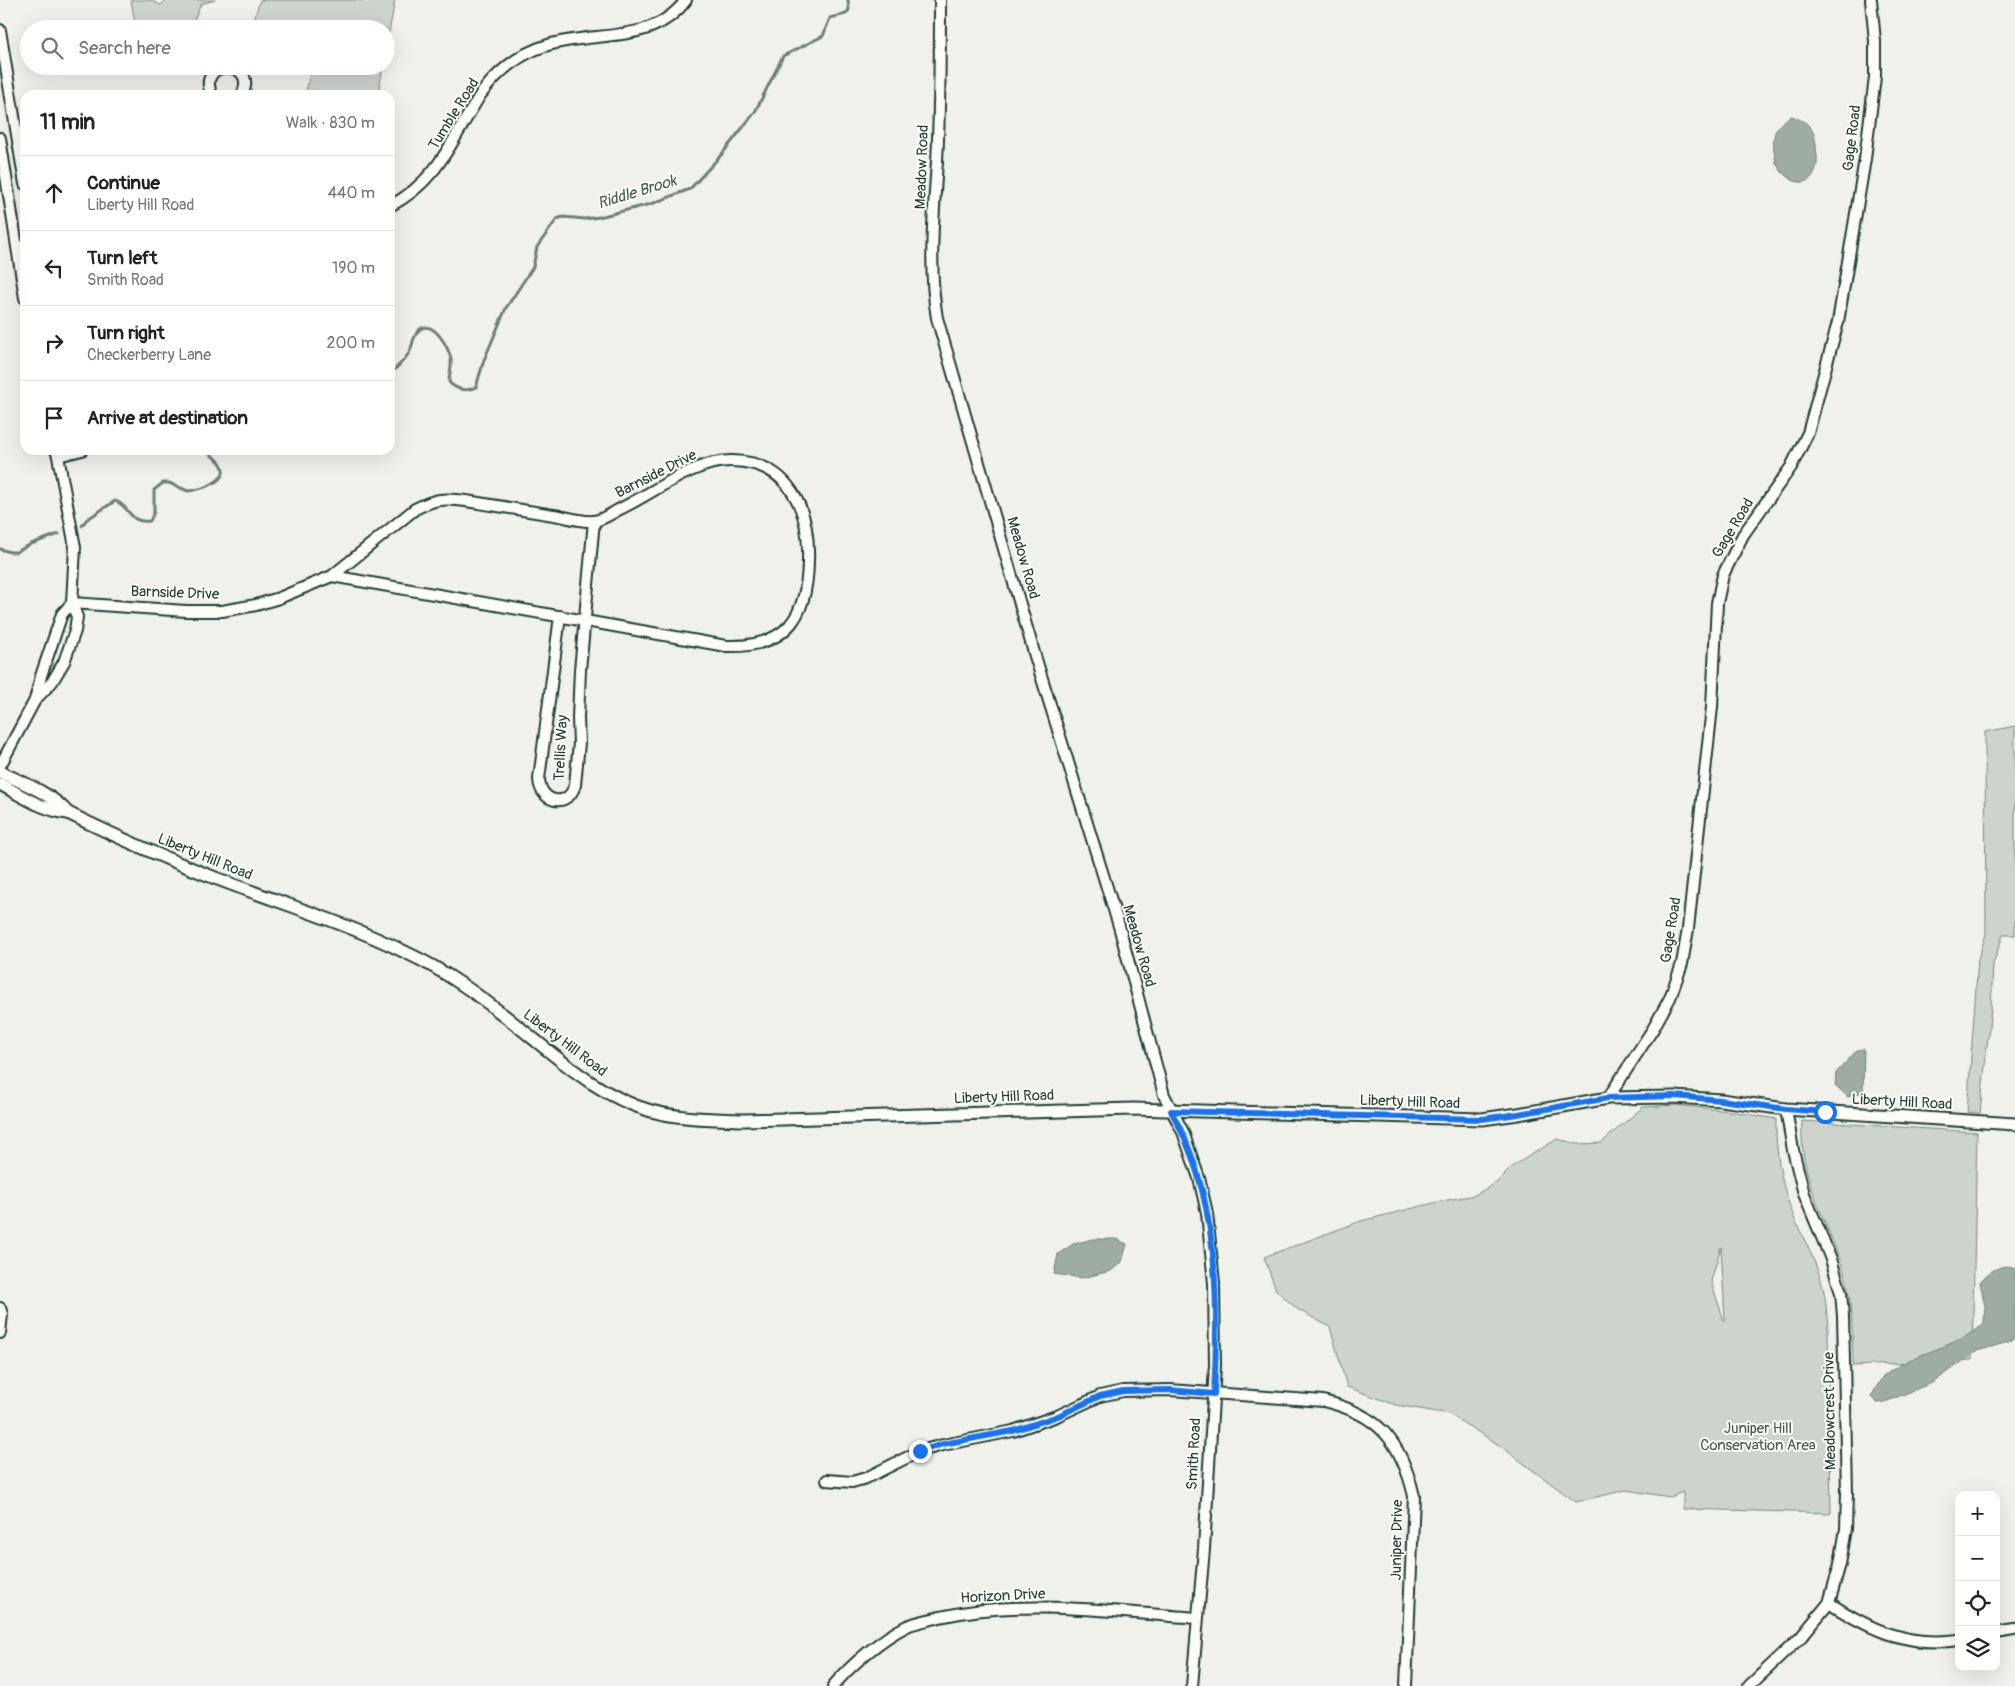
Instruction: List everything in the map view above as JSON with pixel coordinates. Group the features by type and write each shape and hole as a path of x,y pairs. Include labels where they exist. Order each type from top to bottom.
{"street":[{"name":"Tumble Road","path":"395,203 412,192 437,168 481,94 489,83 510,64 523,55 549,44 631,34 645,30 671,16 686,0"},
{"name":"Meadow Road","path":"940,0 940,100 933,260 933,292 937,318 1038,665 1119,926 1164,1095 1171,1111"},
{"name":"Gage Road","path":"1608,1098 1653,1029 1670,998 1682,964 1688,929 1712,707 1717,603 1723,575 1743,535 1791,467 1808,434 1838,322 1866,159 1875,76 1875,41 1870,0"},
{"path":"0,30 20,153"},
{"path":"210,90 212,75"},
{"path":"241,75 244,78 244,90"},
{"path":"0,138 20,266"},
{"path":"35,700 52,682 64,662 71,645 77,617 72,603 74,547 59,455"},
{"name":"Barnside Drive","path":"72,603 186,611 222,611 256,605 279,598 332,576 415,510 438,500 462,501 594,521 637,501 699,467 721,461 744,462 776,476 793,492 799,502 808,535 808,582 803,605 790,624 772,638 750,645 726,646 332,576"},
{"name":"Trellis Way","path":"560,616 539,779 541,791 545,796 556,800 567,798 574,790 575,785 579,743 579,689 594,521"},
{"path":"0,766 35,700 62,614 72,603"},
{"name":"Liberty Hill Road","path":"0,772 41,792 61,805 68,813"},
{"name":"Liberty Hill Road","path":"0,784 58,812 68,813 125,841 342,925 407,953 478,996 560,1062 609,1094 652,1111 696,1118 745,1120 1004,1111 1133,1109 1482,1119 1535,1112 1608,1098 1674,1096 1786,1109 2015,1124"},
{"name":"Meadowcrest Drive","path":"1749,1686 1801,1637 1829,1603 1840,1564 1846,1529 1844,1316 1831,1259 1804,1194 1793,1150 1786,1109"},
{"name":"Smith Road","path":"1171,1111 1183,1132 1207,1213 1214,1283 1214,1394 1192,1686"},
{"path":"0,1308 2,1314 0,1333"},
{"name":"Juniper Drive","path":"827,1480 852,1482 866,1478 920,1451 1028,1427 1058,1416 1100,1396 1123,1391 1154,1390 1323,1401 1346,1407 1367,1418 1385,1433 1399,1452 1409,1473 1414,1496 1406,1686"},
{"path":"1829,1603 1858,1622 1890,1635 1924,1642 1955,1640"},
{"name":"Horizon Drive","path":"834,1686 847,1671 869,1652 908,1626 963,1612 1000,1609 1058,1609 1197,1618"},
{"path":"2000,1632 2015,1630"}],"green space":[{"path":"131,0 150,0 161,5 166,0 215,0 201,4 194,20 134,20"},
{"path":"260,0 395,0 391,20 254,20"},
{"path":"310,75 381,75 379,90 306,90"},
{"path":"2015,726 2015,935 2003,935 1993,964 1991,1009 1980,1113 1967,1112 1978,959 1986,934 1985,732"},
{"name":"Juniper Hill Conservation Area","path":"1676,1105 1730,1111 1776,1119 1778,1158 1786,1196 1818,1270 1826,1302 1831,1513 1683,1509 1683,1492 1670,1497 1626,1490 1576,1502 1496,1443 1449,1414 1396,1405 1347,1387 1330,1327 1297,1309 1276,1290 1264,1257 1361,1221 1475,1195 1496,1183 1513,1166 1557,1139 1578,1144 1601,1143 1643,1107","holes":["1721,1247 1725,1320 1711,1281"]},
{"path":"1802,1121 1977,1132 1972,1360 1853,1366 1850,1299 1840,1260 1808,1176 1804,1159"}],"shaded area":[{"path":"1791,116 1806,123 1814,134 1817,164 1810,179 1805,182 1799,182 1787,177 1776,162 1774,138 1776,130"},
{"path":"1864,1049 1863,1092 1848,1097 1835,1085 1836,1073 1857,1050"},
{"path":"1093,1239 1116,1239 1127,1244 1122,1262 1111,1271 1082,1278 1054,1274 1058,1254 1073,1244"},
{"path":"2007,1266 2015,1269 2015,1336 2012,1341 1977,1351 1934,1382 1885,1402 1877,1403 1871,1397 1881,1379 1894,1368 1960,1339 1984,1323 1985,1307 1980,1282 1992,1271"}],"waterway":[{"name":"Riddle Brook","path":"395,369 408,354 417,332 424,327 430,328 440,336 450,354 449,382 455,387 462,389 476,387 484,360 506,308 533,267 537,247 557,219 563,217 585,219 599,217 651,204 690,189 722,154 755,112 783,56 823,36 830,18 846,14 849,10 848,0"},
{"name":"Riddle Brook","path":"82,526 86,520 115,501 120,503 138,520 150,521 154,512 154,490 163,483 169,483 188,491 199,489 218,480 223,470 220,462 211,455"},
{"name":"Riddle Brook","path":"0,549 16,552 31,544 59,534"}],"route":[{"path":"920,1451 943,1444 1013,1431 1058,1416 1100,1396 1123,1391 1170,1390 1214,1394 1214,1283 1207,1213 1183,1132 1171,1111 1482,1119 1553,1109 1608,1098 1674,1096 1825,1112"}]}
